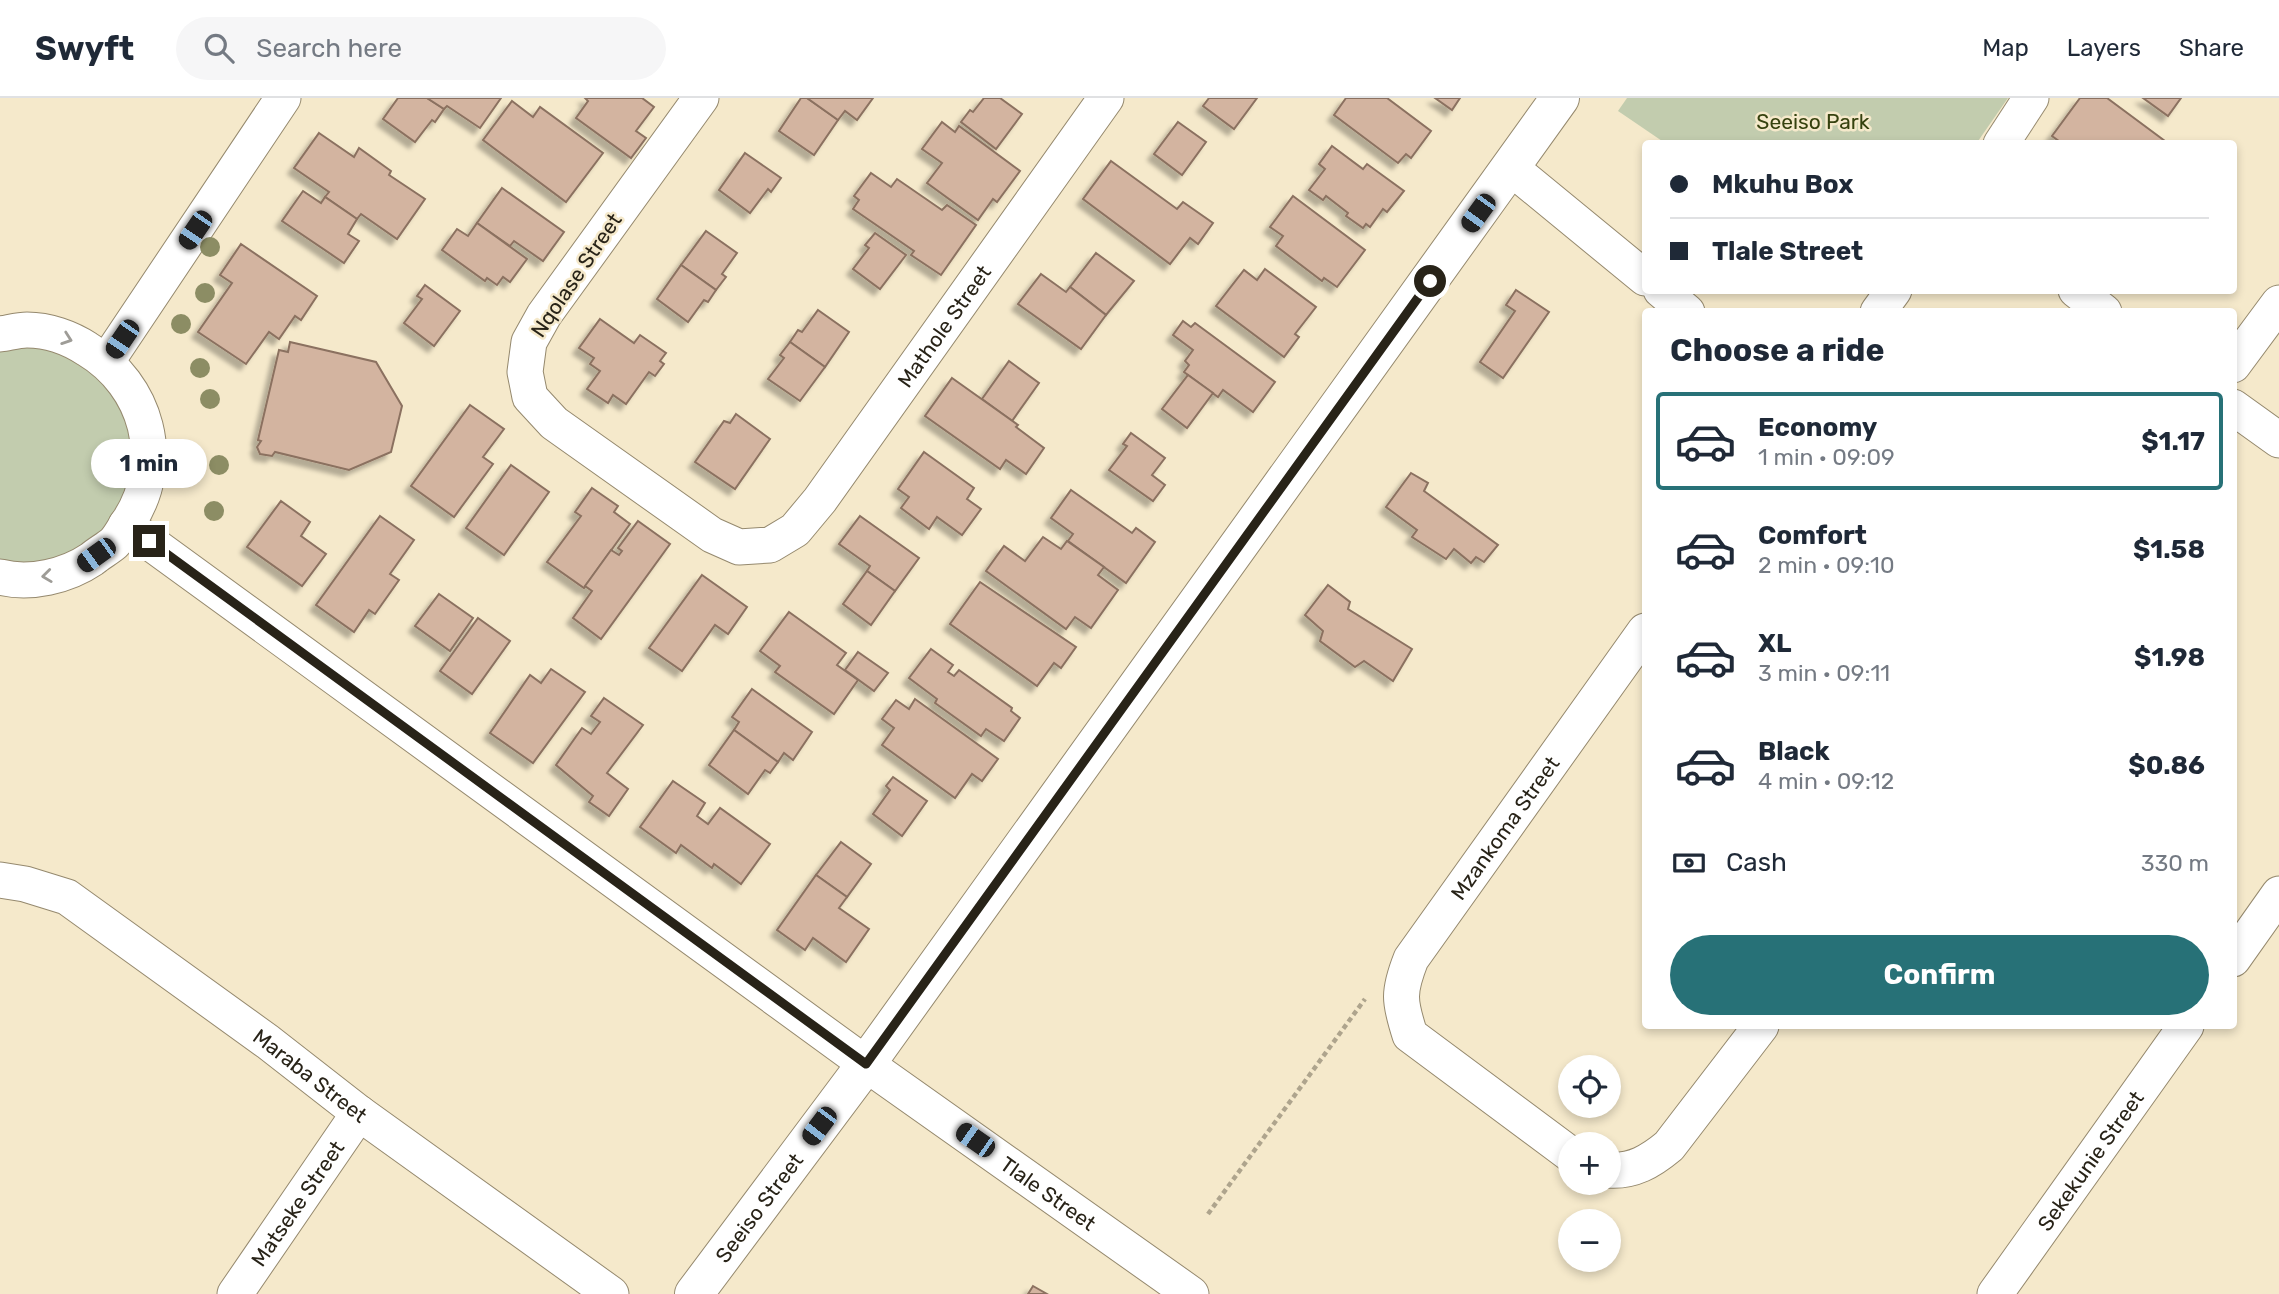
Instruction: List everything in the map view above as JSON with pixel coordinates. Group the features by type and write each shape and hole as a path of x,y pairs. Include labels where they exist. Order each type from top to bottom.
{"street":[{"path":"107,361 283,98"},
{"name":"Nqolase Street","path":"701,98 544,315 529,342 526,372 530,397 554,423 701,527 738,547 770,545"},
{"name":"Mathole Street","path":"770,545 795,530 820,500 1105,98"},
{"name":"Seeiso Street","path":"694,1294 866,1064 1560,98"},
{"path":"2004,140 2031,98"},
{"path":"1511,168 1642,276"},
{"path":"1666,294 1682,308"},
{"path":"2081,294 2099,308"},
{"path":"2237,360 2279,303"},
{"path":"0,334 27,330 70,338 107,361 134,395 145,421 149,464 138,506 114,542 79,568 54,576 11,580 0,577"},
{"path":"2237,410 2279,440"},
{"name":"Tlale Street","path":"126,525 866,1064 1191,1294"},
{"name":"Mzankoma Street","path":"1558,1145 1410,1035 1401,1009 1401,984 1411,959 1642,635"},
{"name":"Maraba Street","path":"0,880 25,884 67,897 268,1042 359,1113 611,1294"},
{"path":"2237,953 2279,894"},
{"path":"1621,1171 1651,1161 1669,1146 1759,1029"},
{"name":"Sekekunie Street","path":"1995,1294 2184,1029"},
{"name":"Matseke Street","path":"235,1294 359,1113"}],"path":[{"path":"1209,1214 1371,991 1404,976"}],"green space":[{"name":"Seeiso Park","path":"1627,98 2008,98 1979,140 1661,140 1618,111"},
{"path":"43,347 67,354 107,382 131,425 134,474 115,519 79,552 31,566 0,562 0,349"}],"building":[{"path":"398,98 427,98 444,109 415,142 383,119"},
{"path":"427,98 501,98 480,128 447,106 444,109"},
{"path":"585,98 642,98 654,107 636,131 646,138 631,158 576,118 588,101"},
{"path":"801,98 807,98 838,120 814,155 779,131"},
{"path":"807,98 873,98 857,120 845,111 838,120"},
{"path":"984,98 1000,98 1022,114 996,149 961,122"},
{"path":"1209,98 1257,98 1234,129 1203,106"},
{"path":"1346,98 1387,98 1431,131 1411,158 1406,154 1398,163 1334,115"},
{"path":"1435,98 1460,98 1452,110"},
{"path":"2080,98 2107,98 2164,140 2058,140 2052,136"},
{"path":"2143,98 2181,98 2168,116"},
{"path":"512,101 533,117 540,107 603,153 566,202 483,140"},
{"path":"942,122 955,132 959,126 1020,171 997,202 993,199 978,220 927,183 942,163 922,149"},
{"path":"1178,122 1206,142 1182,175 1154,154"},
{"path":"319,133 354,157 359,148 391,171 389,175 425,199 397,239 361,214 357,219 325,197 329,192 294,168"},
{"path":"1332,146 1363,169 1367,164 1404,191 1387,212 1383,209 1370,227 1366,224 1363,228 1326,196 1323,200 1309,190 1325,169 1319,164"},
{"path":"745,153 781,178 771,192 768,189 750,213 719,190"},
{"path":"1111,161 1177,209 1183,202 1213,223 1198,244 1190,238 1170,264 1083,199"},
{"path":"871,173 891,187 897,179 942,210 947,205 976,225 941,275 911,255 914,251 853,209 859,200 854,196"},
{"path":"502,188 564,232 543,261 514,241 510,246 477,223"},
{"path":"303,191 321,203 325,197 357,219 348,234 359,241 344,263 282,221"},
{"path":"1293,196 1365,250 1337,287 1324,278 1322,281 1276,246 1283,236 1270,227"},
{"path":"477,223 527,259 510,282 503,277 497,285 487,278 485,281 442,250 457,229 468,236"},
{"path":"706,231 737,253 722,274 726,277 716,290 681,265"},
{"path":"875,233 906,255 880,289 853,269 869,248 865,245"},
{"path":"241,244 317,296 301,320 295,316 279,339 269,332 246,364 198,332 232,283 220,275"},
{"path":"1096,253 1134,281 1106,315 1070,287"},
{"path":"681,265 716,290 708,302 704,300 688,322 657,299"},
{"path":"1265,269 1316,307 1295,334 1299,337 1284,357 1216,306 1244,270 1257,280"},
{"path":"1041,274 1066,292 1070,287 1106,315 1081,349 1018,304"},
{"path":"425,285 460,311 434,346 404,323 422,299 417,296"},
{"path":"1516,290 1549,312 1503,378 1480,362 1515,311 1506,305"},
{"path":"818,310 849,332 825,367 790,342 798,330 802,332"},
{"path":"600,319 634,343 640,335 666,353 660,361 664,364 655,376 649,372 626,404 613,395 608,403 587,389 600,371 590,364 594,358 579,348"},
{"path":"1183,321 1191,327 1195,323 1275,382 1253,412 1223,390 1218,397 1184,372 1189,365 1185,361 1193,350 1173,335"},
{"path":"290,342 376,362 402,406 391,452 349,470 275,452 272,456 260,454 257,447 261,441 258,440 279,350 288,352"},
{"path":"790,342 825,367 800,401 768,379 784,358 780,355"},
{"path":"1009,361 1039,383 1012,421 982,399"},
{"path":"1188,375 1213,393 1187,428 1162,409"},
{"path":"952,378 1018,425 1016,427 1044,448 1026,474 1006,460 1000,469 925,416"},
{"path":"470,405 504,429 483,457 493,464 454,517 411,486"},
{"path":"736,414 770,439 735,489 695,462 724,421 730,423"},
{"path":"1131,433 1165,458 1152,475 1165,485 1153,501 1109,470 1127,446 1123,444"},
{"path":"924,452 974,488 967,499 981,509 962,535 937,517 929,529 901,508 909,497 898,489"},
{"path":"511,465 549,492 504,555 466,528"},
{"path":"1411,473 1428,483 1424,491 1498,545 1484,562 1476,557 1471,563 1454,549 1446,559 1412,537 1417,530 1386,507"},
{"path":"592,488 618,506 614,512 630,524 584,588 547,562 581,516 575,512"},
{"path":"1071,490 1132,533 1136,528 1155,542 1126,583 1068,541 1073,534 1051,518"},
{"path":"281,501 310,522 301,536 326,554 302,586 247,547"},
{"path":"380,516 414,540 390,574 399,580 375,614 369,610 354,632 316,605"},
{"path":"860,516 919,558 895,591 867,571 870,566 839,544"},
{"path":"638,521 670,544 601,639 573,618 592,591 585,586 611,550 619,555 622,551 618,548"},
{"path":"1043,537 1061,549 1067,541 1104,567 1098,575 1118,590 1091,628 1075,617 1066,629 986,571 1004,546 1025,561"},
{"path":"867,571 895,591 871,625 843,604"},
{"path":"702,575 747,607 728,634 715,625 682,671 649,648"},
{"path":"980,582 1076,647 1061,668 1054,663 1037,686 950,624"},
{"path":"1328,585 1350,602 1348,609 1412,649 1393,681 1364,661 1355,667 1320,641 1323,631 1305,615"},
{"path":"439,594 473,618 450,651 415,626"},
{"path":"789,612 846,653 837,665 858,680 834,714 775,672 780,666 760,651"},
{"path":"478,618 510,641 472,694 440,671"},
{"path":"931,649 953,665 948,672 954,676 959,670 1012,708 1011,711 1020,718 1004,741 986,729 981,736 935,703 937,699 909,678"},
{"path":"858,652 888,673 874,691 845,670"},
{"path":"551,669 585,692 533,763 490,733 530,675 541,683"},
{"path":"752,689 812,732 793,760 784,753 778,762 734,730 739,722 732,717"},
{"path":"604,698 643,725 607,773 628,789 609,816 589,802 593,796 556,765 582,728 591,734 600,722 591,716"},
{"path":"915,699 998,759 982,781 972,774 955,798 882,745 894,728 882,719 896,700 909,709"},
{"path":"734,730 778,762 770,773 765,770 748,794 709,765"},
{"path":"893,777 927,801 902,836 873,814 890,790 886,786"},
{"path":"673,781 705,803 697,816 708,824 720,808 770,844 741,884 714,864 712,868 681,845 676,853 640,827"},
{"path":"841,842 871,864 847,897 816,875"},
{"path":"816,875 847,897 839,908 869,929 846,962 813,938 805,950 777,930"},
{"path":"1033,1286 1047,1294 1028,1294"}],"route":[{"path":"149,541 866,1064 1430,281"}]}
